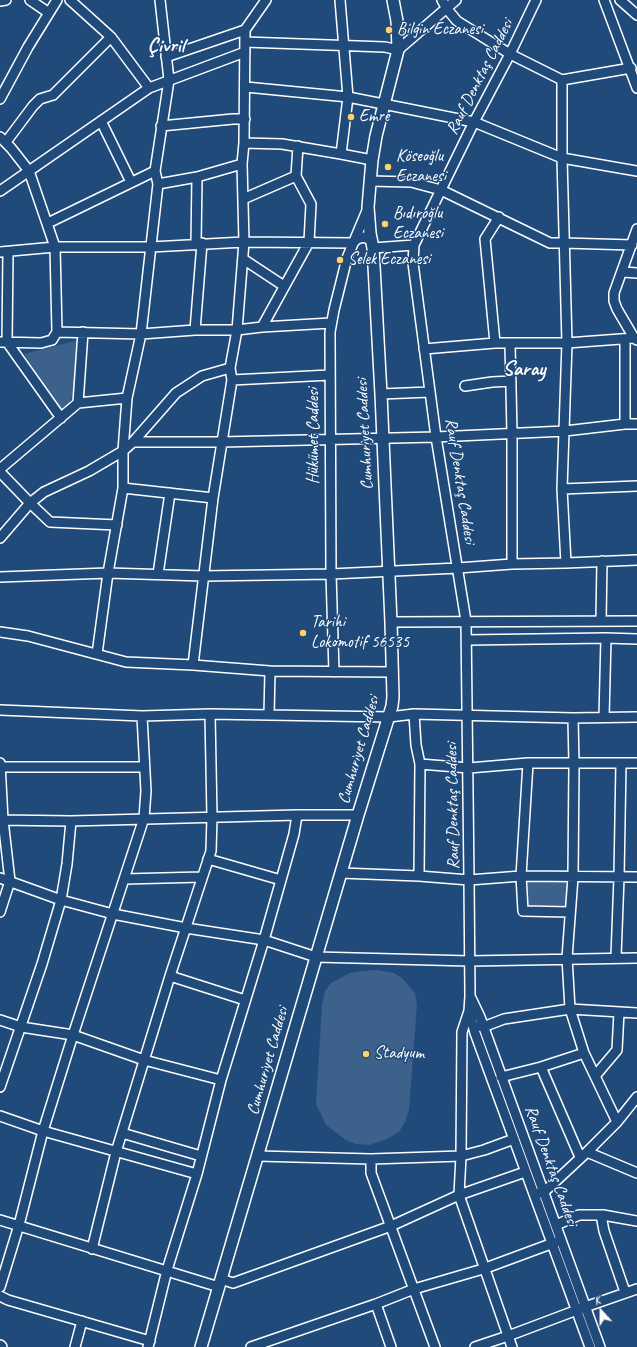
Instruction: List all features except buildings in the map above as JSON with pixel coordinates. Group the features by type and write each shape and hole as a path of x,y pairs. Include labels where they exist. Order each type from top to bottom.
{"main road":[{"name":"Cumhuriyet Caddesi","path":"201,1347 358,815 389,717 393,698 381,394 372,244 368,207 372,160 376,136 398,50 397,21 393,0"}],"street":[{"path":"30,0 49,13"},
{"path":"0,99 28,47 57,0"},
{"path":"70,0 111,37 149,88"},
{"path":"97,654 122,488 127,398 140,334 158,184 155,171 169,80 160,0"},
{"path":"193,665 213,498 232,380 230,368 237,330 243,259 242,164 246,87 245,30 266,0"},
{"path":"340,0 348,97 341,154"},
{"path":"442,0 457,21 510,54 562,80 631,68"},
{"path":"245,42 385,47 398,50 456,0"},
{"name":"Rauf Denktaş Caddesi","path":"536,0 414,244 413,263 436,437 466,621 470,880 469,1011 525,1172 552,1244 600,1347"},
{"path":"604,0 631,68 637,88"},
{"path":"620,0 637,15"},
{"path":"166,56 245,30"},
{"path":"3,342 41,343 52,340 57,332 55,247 29,171 3,140 40,99 53,96 111,37"},
{"path":"0,191 149,88 245,52"},
{"path":"562,80 562,158 567,343 562,489 566,563"},
{"path":"246,87 348,97 474,122 562,158 637,171"},
{"path":"161,126 245,119"},
{"path":"101,121 131,182"},
{"path":"244,144 282,144 372,160"},
{"path":"262,327 310,242 310,204 296,176 298,146"},
{"path":"158,184 197,177 242,164"},
{"path":"48,223 155,171"},
{"path":"243,199 296,176"},
{"path":"195,330 199,243 197,177"},
{"path":"370,181 412,182 441,190 499,217 550,244 632,245"},
{"name":"Hükümet Caddesi","path":"334,672 331,574 331,323 347,258 368,207"},
{"path":"495,343 485,239 499,217"},
{"path":"625,424 632,339 617,309 614,301 614,293 637,229"},
{"path":"61,418 3,342 4,252 55,247 151,247 199,243 353,243 361,237 364,237 372,244 414,244"},
{"path":"243,259 284,286"},
{"path":"622,272 637,273"},
{"path":"57,332 140,334 195,330 237,330 331,323"},
{"path":"78,403 84,332"},
{"path":"424,349 495,343 567,343 632,339"},
{"path":"510,344 512,564"},
{"path":"0,538 30,503 44,492 90,471 123,451 133,442 176,393 202,376 230,368"},
{"path":"232,380 330,375"},
{"path":"465,386 511,381"},
{"path":"381,394 430,392"},
{"path":"117,526 50,522 30,503 0,470 78,403 127,398"},
{"path":"133,442 221,442 436,437 565,431 637,424"},
{"path":"562,489 637,486"},
{"path":"122,488 213,498"},
{"path":"158,574 170,493"},
{"path":"0,577 108,573 203,576 331,574 512,564 637,560"},
{"path":"601,621 602,562"},
{"path":"391,622 637,621"},
{"path":"0,632 28,636 126,662 270,671 392,672"},
{"path":"604,717 606,638"},
{"path":"467,640 637,639"},
{"path":"269,715 270,671"},
{"path":"0,710 142,716 210,714 389,717 414,714 573,718 637,717"},
{"path":"92,1249 116,1152 170,976 211,851 212,817 210,714"},
{"path":"414,714 416,745 420,764 419,876"},
{"path":"0,1287 19,1225 43,1131 144,818 146,791 142,716"},
{"path":"573,718 574,764 572,877 567,958 570,1009 584,1053 617,1122"},
{"path":"0,763 2,820 10,881 0,912"},
{"path":"420,764 469,768 528,763 637,763"},
{"path":"528,763 521,876 523,911 570,912"},
{"path":"616,957 621,763"},
{"path":"0,767 144,767"},
{"path":"0,1296 8,1300 82,1321 149,1344 167,1270 197,1174 221,1080 264,940 294,834 296,815"},
{"path":"2,820 71,821 144,818 358,815"},
{"path":"0,1087 21,1027 61,900 67,864 71,821"},
{"path":"208,859 281,880"},
{"path":"341,873 419,876 470,880 521,876 637,877"},
{"path":"124,879 202,877"},
{"path":"0,878 61,900 113,914 186,928 264,940 316,957 470,961 616,957 637,958"},
{"path":"170,976 245,1000"},
{"name":"Rauf Denktaş Caddesi","path":"470,996 483,1027 556,1225 581,1308 590,1347"},
{"path":"473,1026 483,1027 504,1019 570,1009 637,1013"},
{"path":"469,1011 462,1032 461,1156 459,1195 512,1347"},
{"path":"595,1076 616,1050 619,1012"},
{"path":"0,1020 21,1027 73,1035 144,1060 221,1080"},
{"path":"501,1077 541,1067 584,1053"},
{"path":"541,1067 583,1155 637,1172"},
{"path":"534,1194 544,1192 636,1103"},
{"path":"0,1116 43,1131 197,1174"},
{"path":"122,1134 201,1156"},
{"path":"258,1156 371,1159 461,1156 484,1150 514,1139"},
{"path":"371,1159 371,1173 435,1347"},
{"path":"0,1220 92,1249 167,1270 220,1283 233,1283 391,1226 459,1195 525,1172"},
{"path":"556,1225 579,1215 601,1215 637,1221"},
{"path":"601,1215 604,1231 626,1292"},
{"path":"251,1347 376,1304 414,1289 484,1269 561,1240"},
{"path":"475,1347 637,1289"},
{"path":"376,1304 391,1347"},
{"path":"75,1347 82,1321"}],"shaded area":[{"path":"79,340 76,385 67,407 61,410 24,354"},
{"path":"527,880 566,881 567,906 527,905"},
{"name":"Stadyum","path":"377,970 394,973 402,978 415,993 417,1005 409,1110 405,1122 399,1132 385,1140 369,1145 356,1144 346,1140 326,1125 316,1104 322,1005 325,991 331,983 350,973"}],"place":[{"name":"Bilgin Eczanesi","path":"389,30"},
{"name":"Emre","path":"351,117"},
{"name":"Köseoğlu Eczanesi","path":"388,167"},
{"name":"Bıdıroğlu Eczanesi","path":"385,224"},
{"name":"Selek Eczanesi","path":"340,260"},
{"name":"Tarihi Lokomotif 56535","path":"303,633"},
{"name":"Stadyum","path":"366,1054"}],"district":[{"name":"Çivril","path":"166,46"},
{"name":"Saray","path":"524,369"}]}
